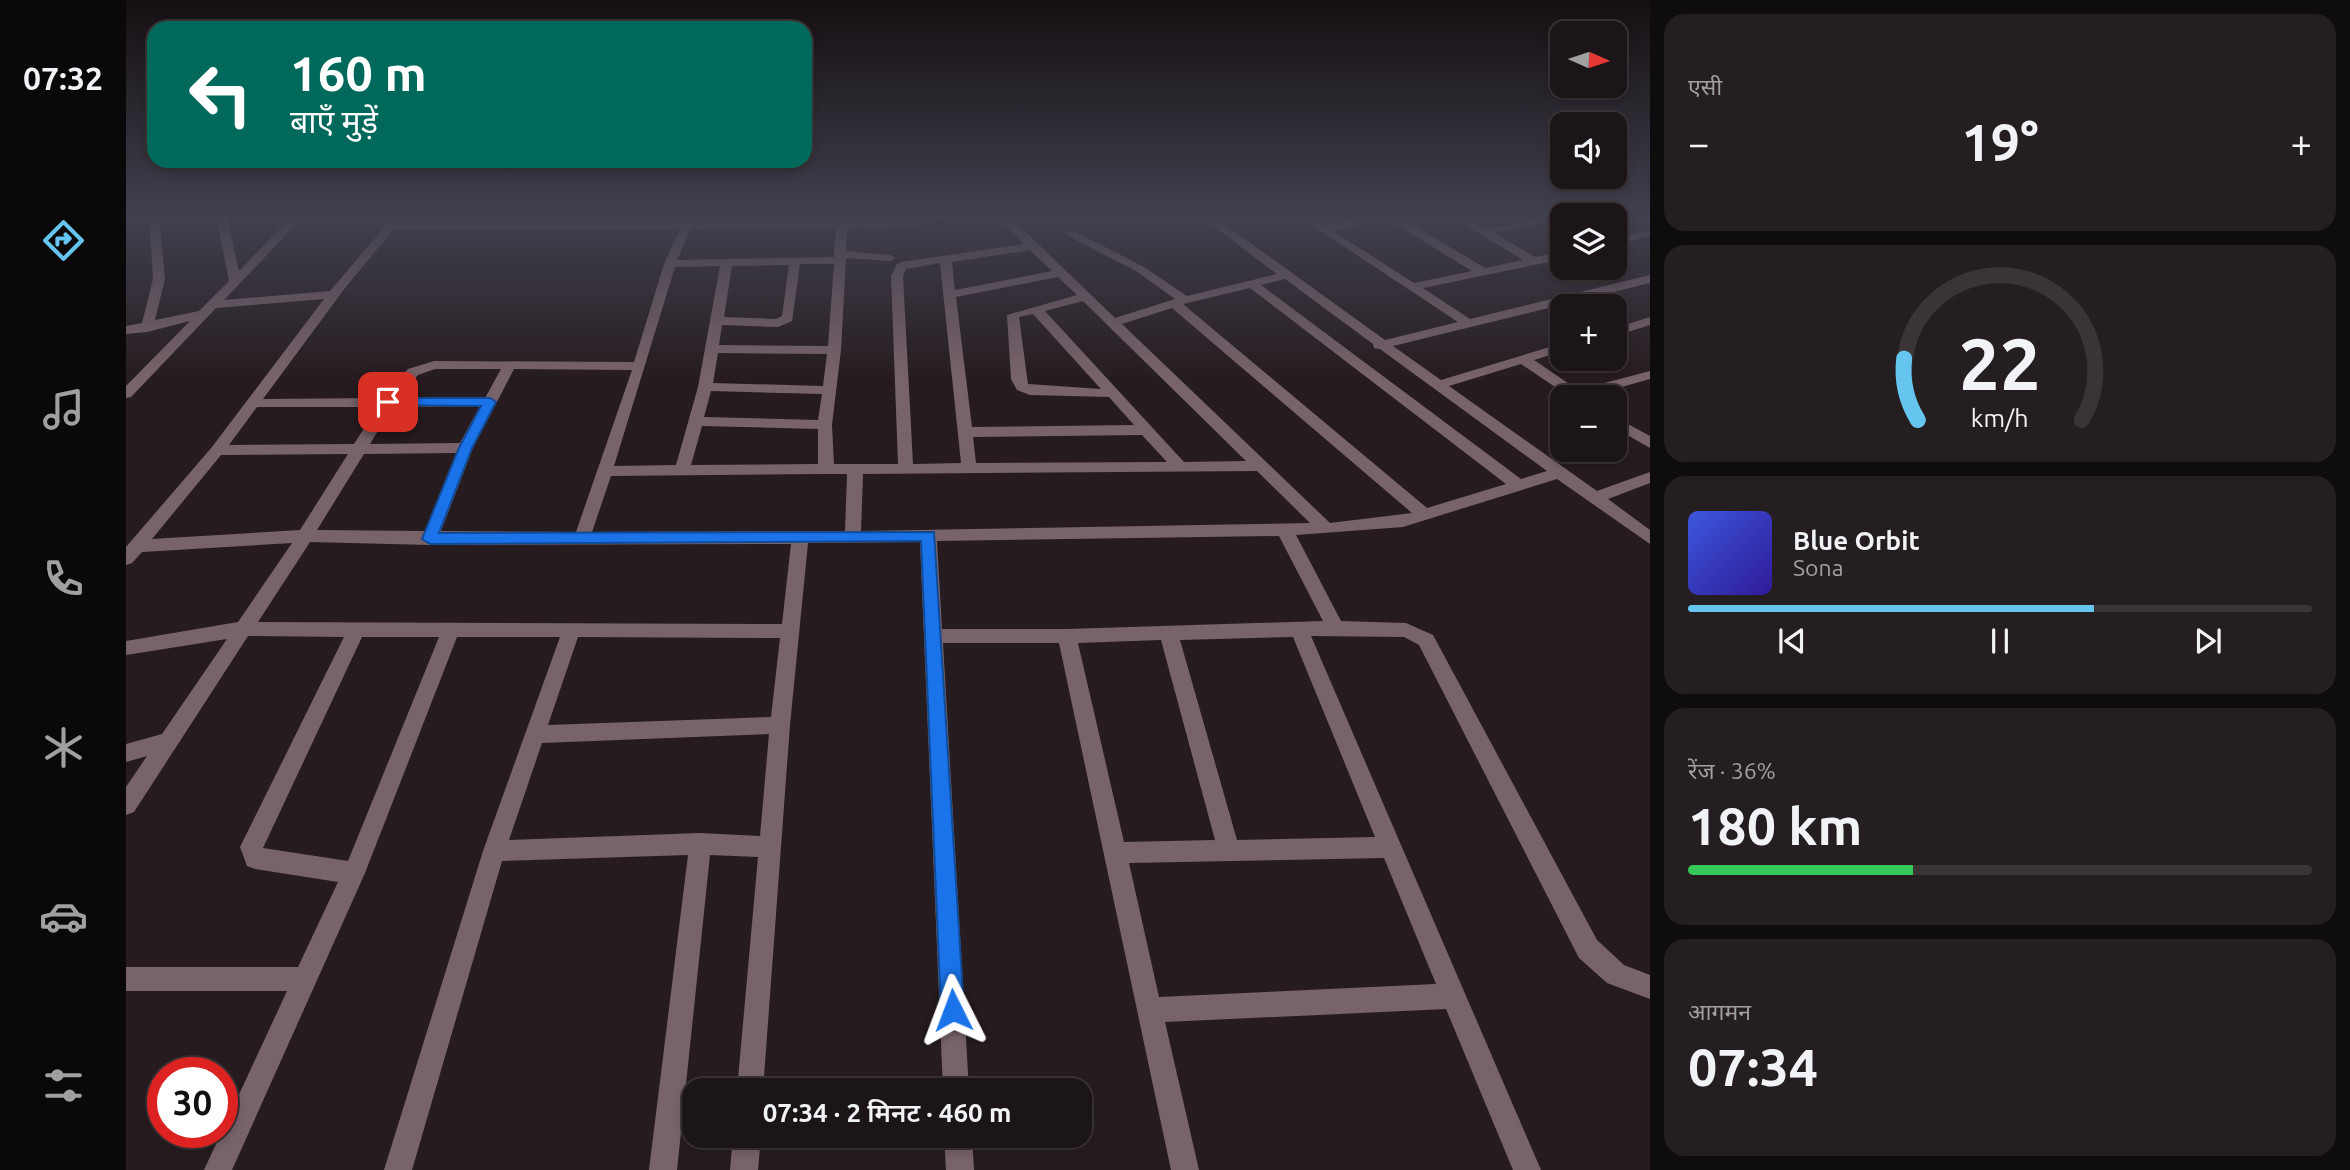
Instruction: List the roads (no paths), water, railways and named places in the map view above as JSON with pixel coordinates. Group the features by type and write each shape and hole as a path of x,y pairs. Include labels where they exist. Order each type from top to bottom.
{"street":[{"path":"147,328 159,279 158,271"},
{"path":"233,271 235,281"},
{"path":"126,394 245,271"},
{"path":"131,553 217,450 354,271"},
{"path":"582,538 640,366 668,271"},
{"path":"682,471 705,387 726,271"},
{"path":"717,321 778,323 788,318 794,271"},
{"path":"826,471 825,425 834,351 839,271"},
{"path":"901,271 897,276 906,470"},
{"path":"947,271 970,467"},
{"path":"1058,271 1264,466 1326,529"},
{"path":"1142,271 1425,515"},
{"path":"1278,271 1650,538"},
{"path":"1387,271 1468,323"},
{"path":"1412,287 1490,271"},
{"path":"948,295 1061,273"},
{"path":"1113,323 1180,301 1284,276"},
{"path":"1379,345 1650,279"},
{"path":"1252,284 1518,485"},
{"path":"212,305 335,293"},
{"path":"1086,297 1019,312 1012,320 1018,379 1023,387 1044,392 1111,393"},
{"path":"1035,309 1180,467"},
{"path":"126,330 200,316"},
{"path":"1627,328 1650,321"},
{"path":"712,349 834,351"},
{"path":"1438,385 1550,351"},
{"path":"1523,359 1561,385"},
{"path":"126,805 305,536 402,382 421,368 434,365 640,366"},
{"path":"430,539 466,448 509,367"},
{"path":"1615,385 1650,375"},
{"path":"705,387 828,390"},
{"path":"252,403 490,402"},
{"path":"694,421 825,425"},
{"path":"1627,429 1650,443"},
{"path":"966,432 1148,430"},
{"path":"217,450 466,448"},
{"path":"603,471 1264,466"},
{"path":"853,537 855,470"},
{"path":"131,553 305,536 430,539 800,538 1326,529 1380,525 1425,515 1559,473"},
{"path":"1595,498 1650,477"},
{"path":"1284,529 1336,628"},
{"path":"928,536 955,1078"},
{"path":"751,1078 780,725 800,538"},
{"path":"935,636 1067,636 1336,628 1406,630 1426,640 1588,949 1616,974 1650,987"},
{"path":"126,648 241,629 355,632 792,631"},
{"path":"1300,630 1527,1170"},
{"path":"398,1170 494,851 571,631"},
{"path":"1168,631 1228,849"},
{"path":"354,873 255,858 251,846 355,632"},
{"path":"218,1170 354,873 450,632"},
{"path":"1067,636 1185,1170"},
{"path":"537,734 780,725"},
{"path":"126,753 166,742"},
{"path":"494,851 700,845 770,847"},
{"path":"663,1170 700,845"},
{"path":"1115,853 1391,847"},
{"path":"126,979 305,979"},
{"path":"1148,1010 1453,996"},
{"path":"744,1170 746,1148"},
{"path":"959,1148 960,1170"}]}
